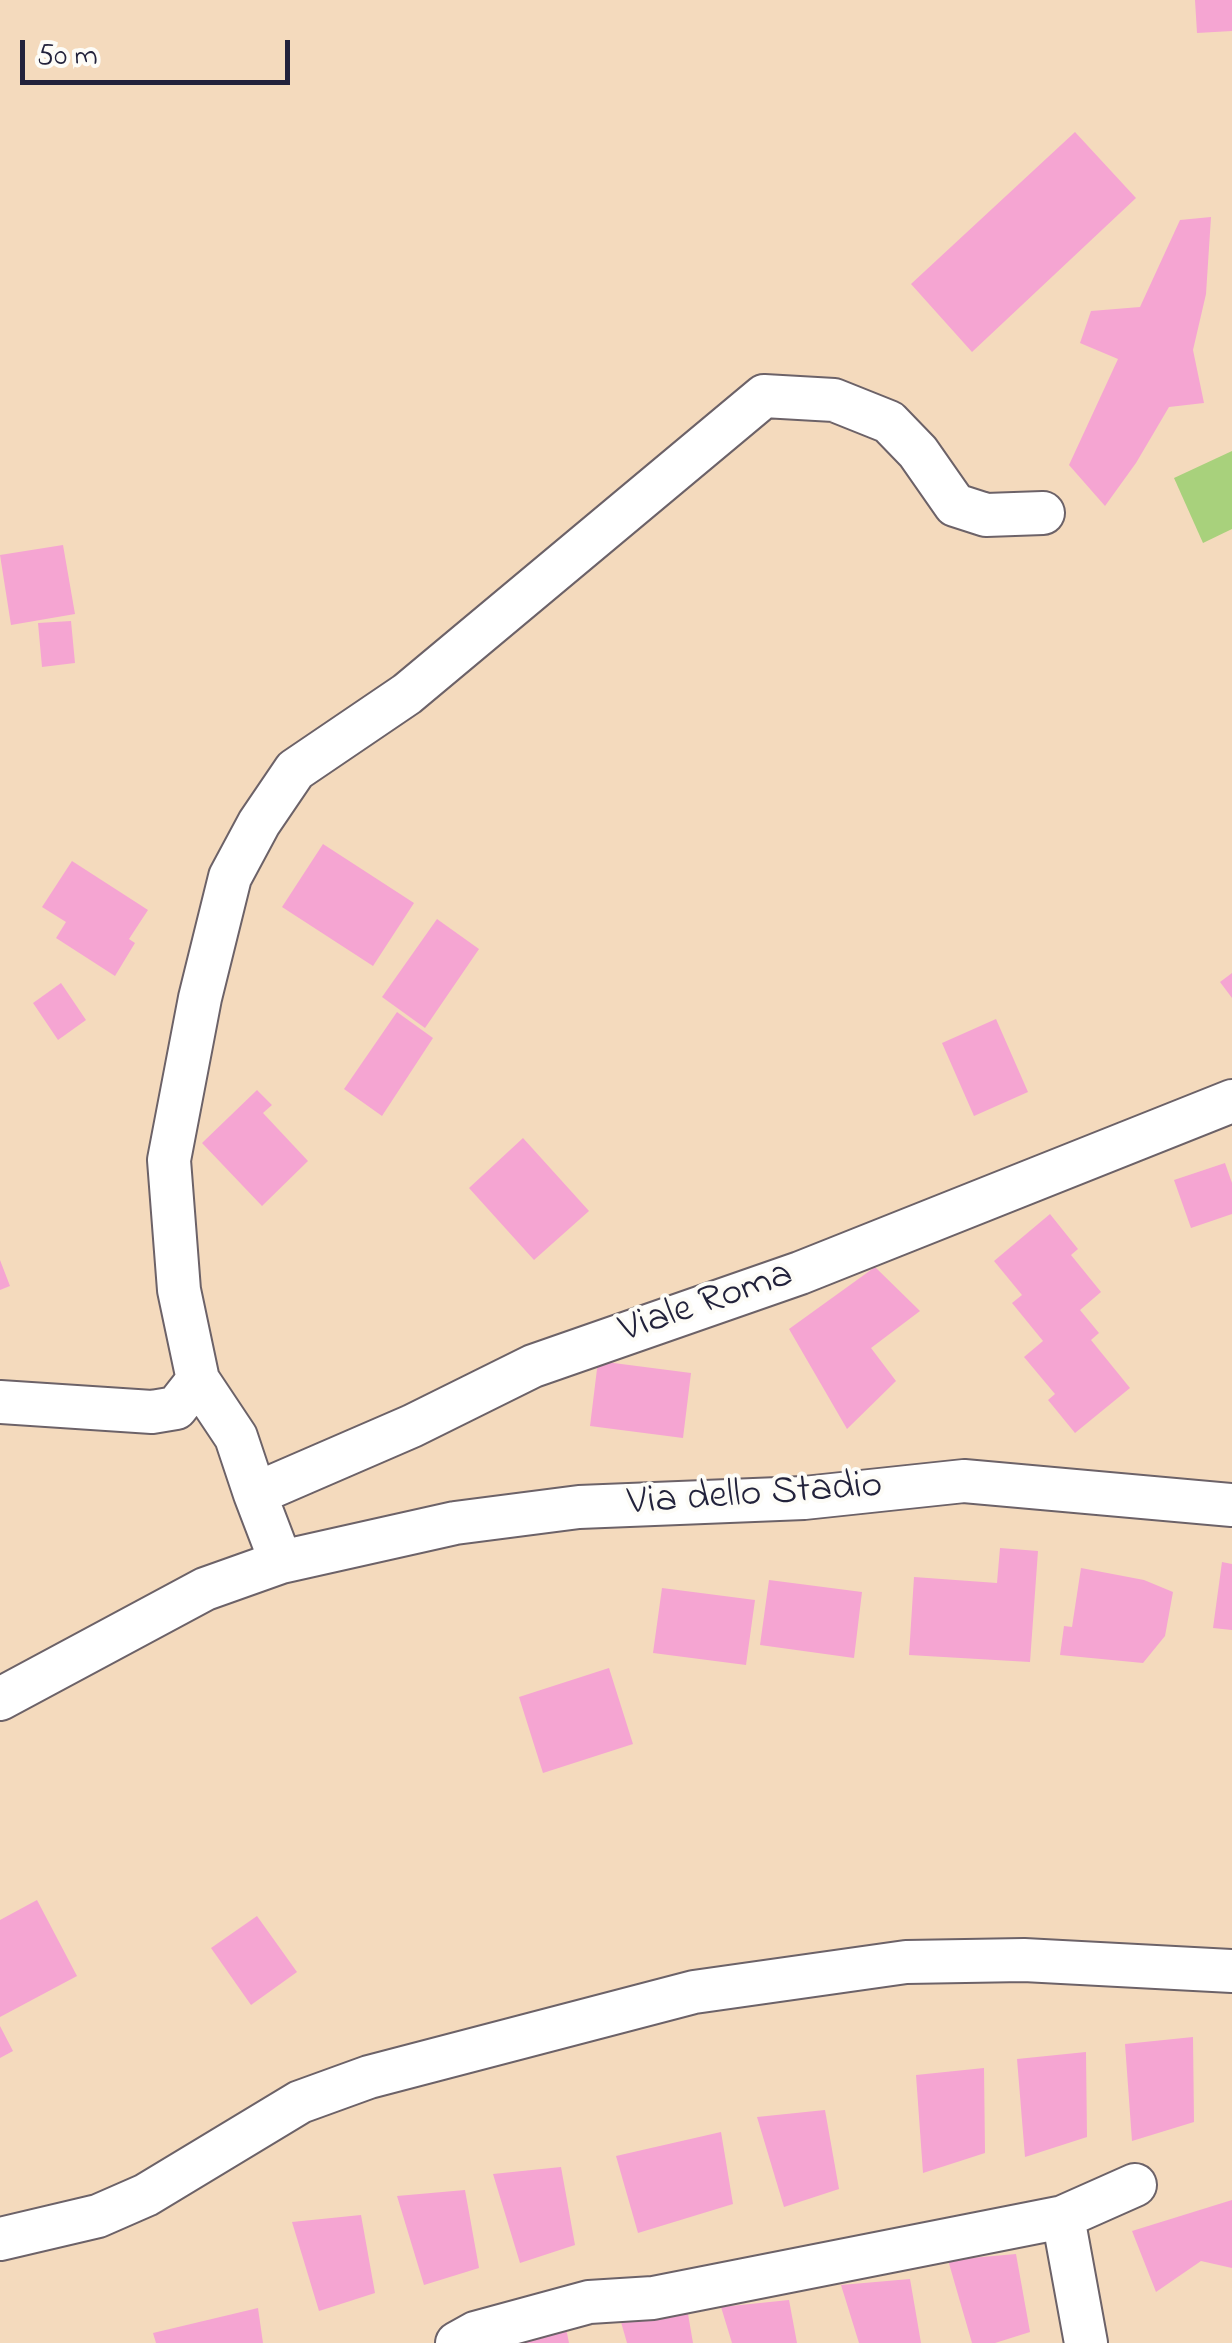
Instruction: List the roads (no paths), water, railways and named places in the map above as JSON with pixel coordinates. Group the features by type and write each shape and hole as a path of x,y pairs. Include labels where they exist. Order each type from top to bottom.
{"street":[{"path":"281,1562 236,1437 198,1380 179,1290 170,1160 200,998 230,878 259,823 295,770 407,694 764,396 834,400 889,422 918,452 955,505 986,515 1043,513"},
{"name":"Viale Roma","path":"255,1494 412,1426 533,1366 800,1272 1232,1101"},
{"path":"0,1402 152,1412 176,1408 198,1380"},
{"name":"Via dello Stadio","path":"0,1699 205,1589 281,1562 455,1523 579,1507 804,1498 964,1480 1232,1505"},
{"path":"0,2239 98,2216 146,2195 300,2102 369,2077 694,1992 906,1962 1024,1960 1232,1972"},
{"path":"457,2343 475,2333 589,2302 653,2298 1063,2218 1135,2185"},
{"path":"1063,2218 1086,2343"}]}
